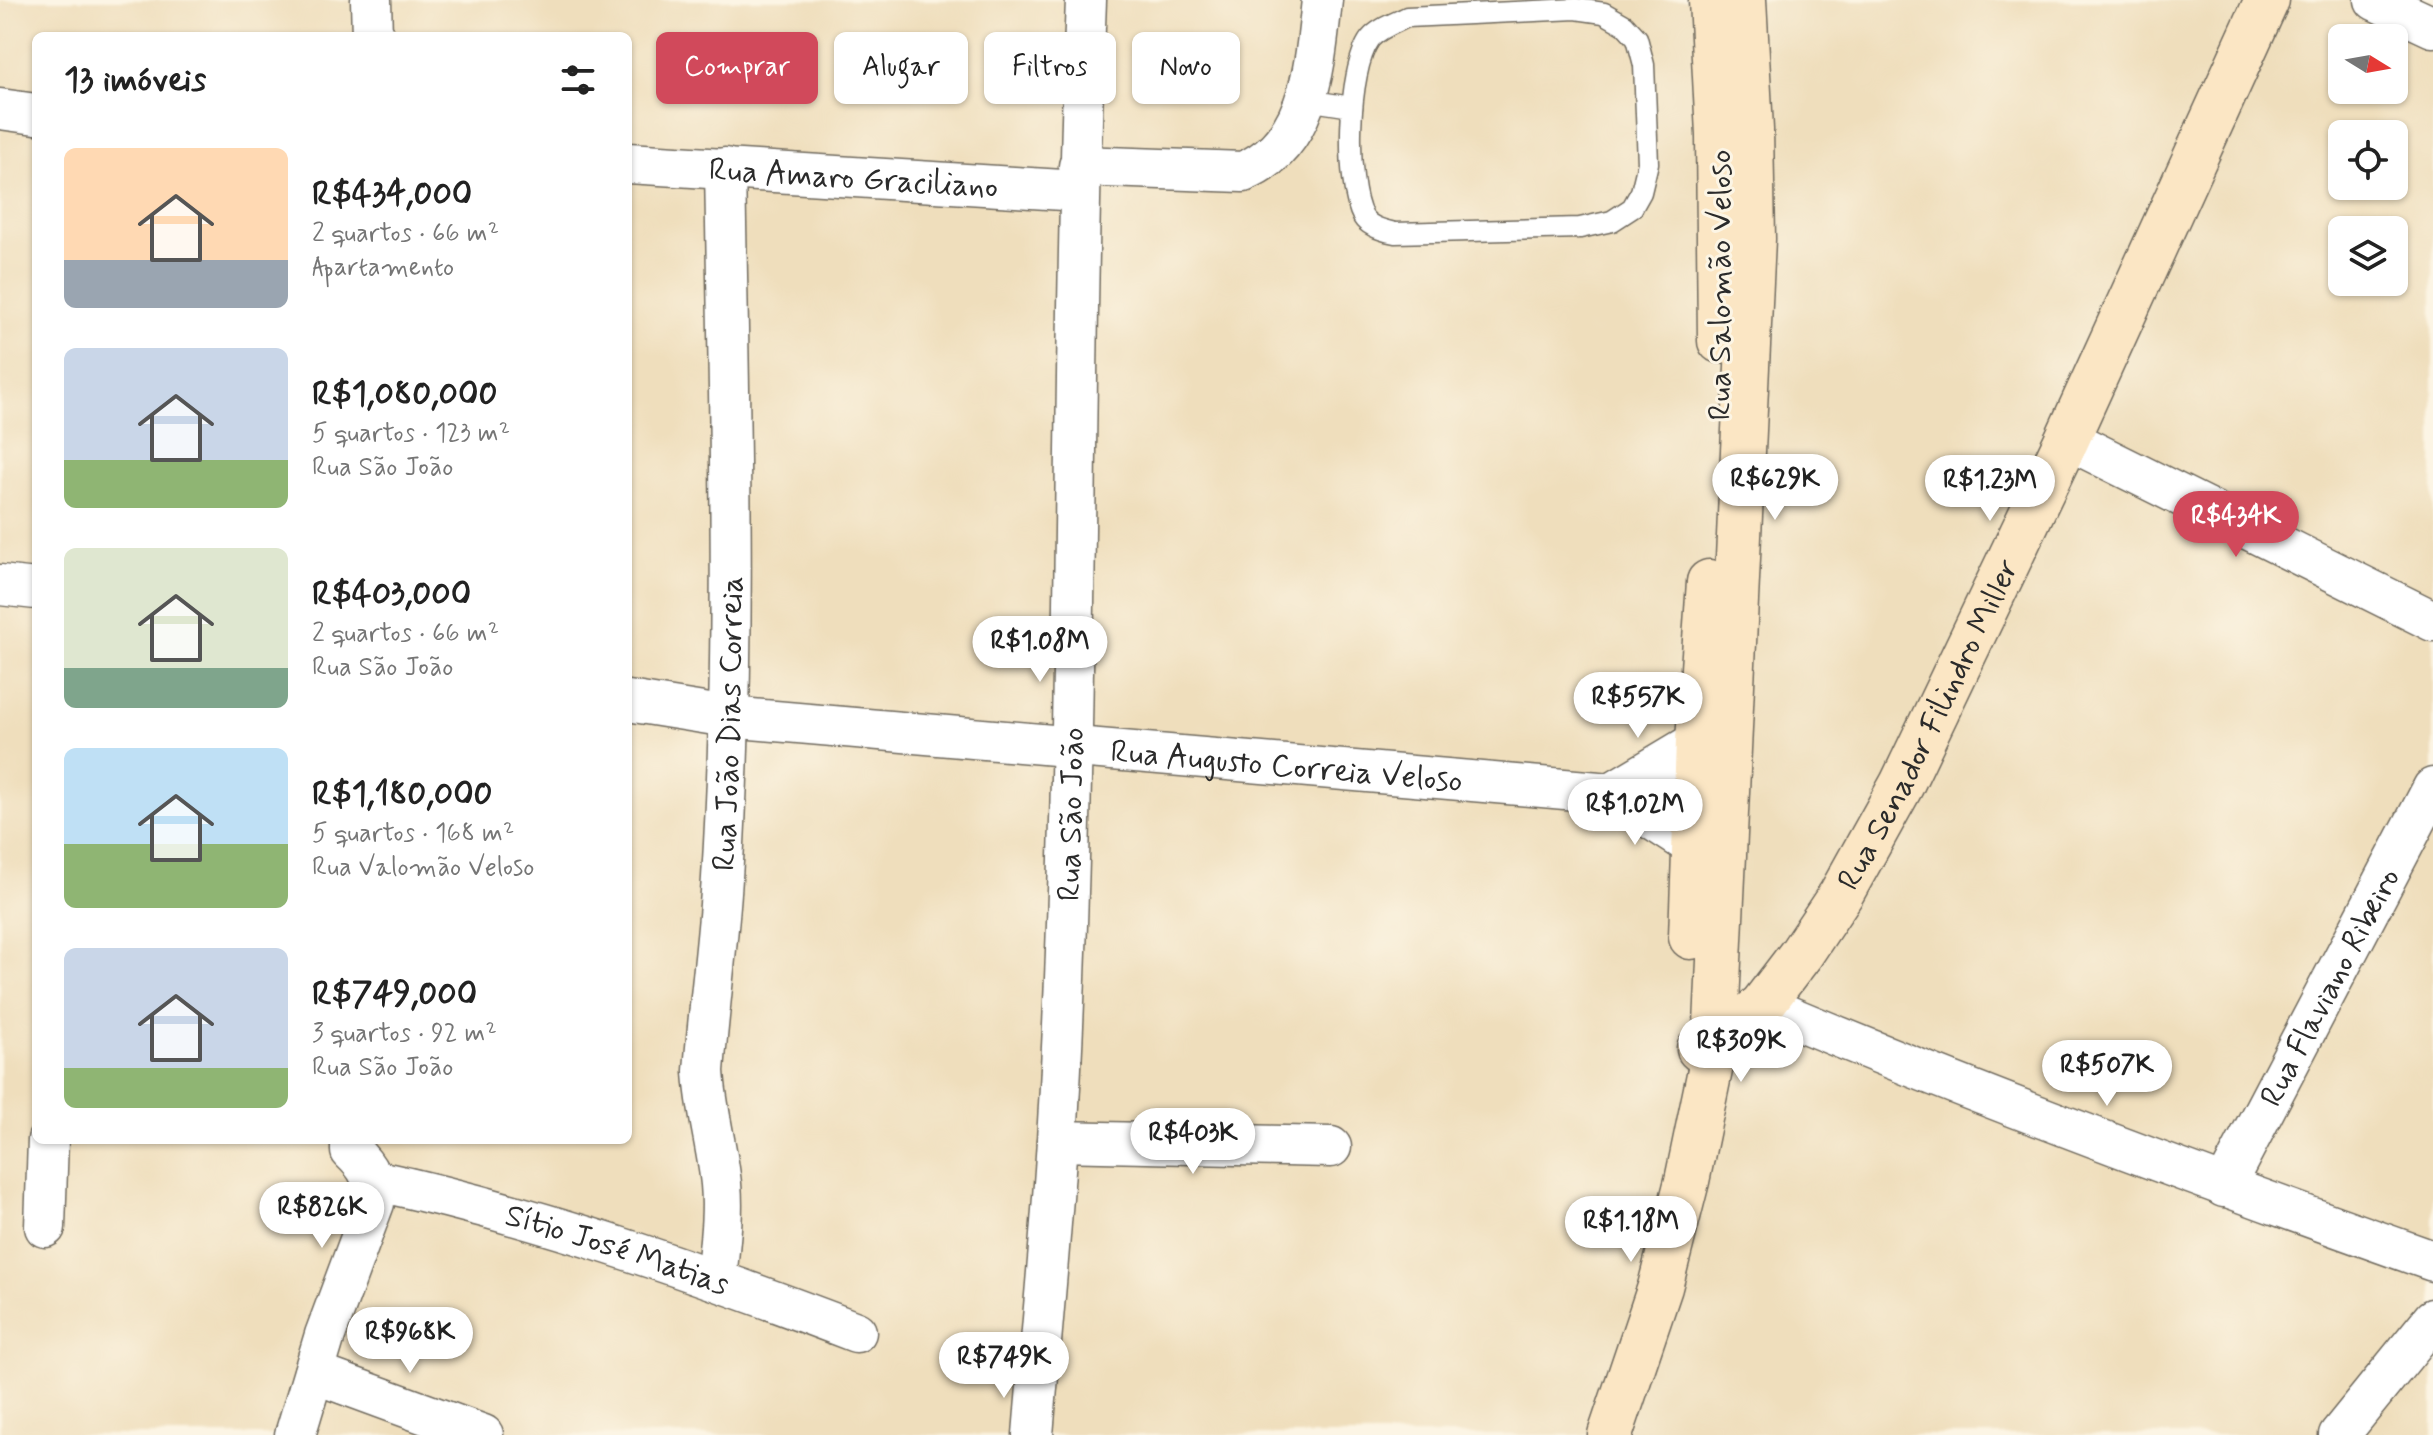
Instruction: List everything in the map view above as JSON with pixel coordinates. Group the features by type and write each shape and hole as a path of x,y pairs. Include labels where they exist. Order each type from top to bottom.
{"street":[{"path":"371,0 372,32"},
{"name":"Rua São João","path":"1033,1435 1057,1141 1071,748 1079,179 1086,0"},
{"path":"1306,100 1315,66 1322,0"},
{"name":"Rua Salomão Veloso","path":"1702,1048 1693,846 1720,434 1720,243 1711,0"},
{"name":"Rua Salomão Veloso","path":"1702,1048 1753,239 1744,0"},
{"name":"Rua Senador Filindro Miller","path":"1702,1048 1762,1005 1801,954 1841,894 1902,784 2067,439 2267,0"},
{"path":"2375,0 2433,27"},
{"name":"Rua Amaro Graciliano","path":"632,163 1079,179 1243,172 1260,165 1279,148 1306,100"},
{"path":"0,109 32,113"},
{"name":"Rua João Dias Correia","path":"716,1279 722,1216 721,1182 706,1101 704,1071 722,879 728,717 730,480 725,168"},
{"path":"2067,439 2433,621"},
{"path":"0,585 32,589"},
{"name":"Rua Augusto Correia Veloso","path":"632,702 728,717 1611,793 1693,846"},
{"path":"1611,793 1698,741"},
{"name":"Rua Flaviano Ribeiro","path":"2224,1187 2433,788"},
{"path":"1762,1005 1889,1059 2224,1187 2433,1261"},
{"path":"1610,1435 1660,1287 1687,1181 1701,1106 1702,1048"},
{"path":"1057,1141 1331,1147"},
{"path":"45,1227 48,1144"},
{"path":"295,1435 325,1335 374,1203 373,1180 365,1165 351,1151 351,1144"},
{"name":"Sítio José Matias","path":"373,1180 443,1195 716,1279 856,1332"},
{"path":"2339,1435 2433,1319"},
{"path":"314,1373 483,1435"}],"lane":[{"path":"1576,9 1604,13 1625,25 1637,38 1644,65 1648,163 1641,192 1632,208 1612,221 1580,228 1395,233 1380,230 1364,220 1353,186 1352,107 1361,60 1369,40 1382,29 1407,17 1576,9"},
{"path":"1306,100 1352,107"}]}
